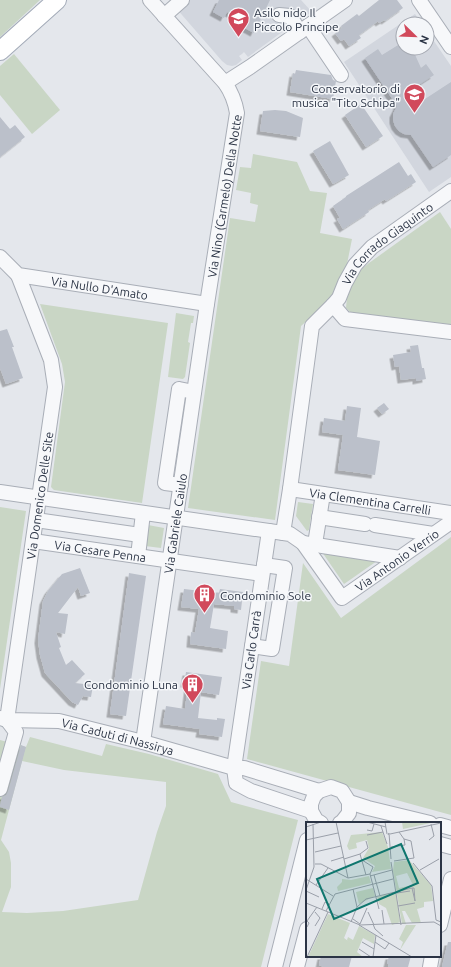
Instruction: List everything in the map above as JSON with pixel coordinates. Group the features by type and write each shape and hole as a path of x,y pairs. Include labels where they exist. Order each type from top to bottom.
{"main road":[{"path":"0,51 57,0"}],"street":[{"name":"Via Nino (Carmelo) Della Notte","path":"150,0 225,83 231,92 237,112 207,304"},
{"path":"164,16 182,0"},
{"path":"225,83 346,0"},
{"path":"419,0 451,47"},
{"path":"279,15 290,16 304,29 341,75"},
{"name":"Via Corrado Giaquinto","path":"333,306 339,298 355,265 372,248 451,191"},
{"path":"0,258 18,275"},
{"name":"Via Nullo D'Amato","path":"18,275 207,304"},
{"name":"Via Domenico Delle Site","path":"4,719 33,541 55,387 51,360 18,275"},
{"name":"Via Gabriele Caiulo","path":"143,742 207,304"},
{"path":"283,533 312,326 333,306 345,319 451,332"},
{"name":"Via Clementina Carrelli","path":"290,489 451,513"},
{"path":"0,492 290,534 309,544 400,558"},
{"path":"309,544 319,517 323,494"},
{"path":"57,523 60,501"},
{"path":"122,532 125,510"},
{"path":"138,556 143,513"},
{"path":"319,517 433,534"},
{"path":"36,520 140,535"},
{"name":"Via Antonio Verrio","path":"309,544 342,598 451,522"},
{"name":"Via Carlo Carrà","path":"234,768 269,531"},
{"name":"Via Cesare Penna","path":"33,541 170,561 263,569 285,568 272,649 252,646"},
{"path":"0,789 16,732 4,719"},
{"name":"Via Caduti di Nassirya","path":"4,719 59,721 143,742 234,768 244,768 319,791 331,787 342,791 349,802 426,822"},
{"path":"234,768 236,783 315,819"},
{"path":"315,819 311,804 314,796 319,791"},
{"path":"343,822 348,813 349,802"},
{"path":"441,826 451,828"},
{"path":"275,967 306,844"},
{"path":"441,844 451,847"},
{"path":"441,921 451,879"},
{"path":"297,967 306,933"},
{"path":"430,967 432,957"}],"shaded area":[{"name":"Asilo nido Il Piccolo Principe","path":"169,0 301,0 312,12 301,19 293,14 289,27 248,57 244,52 239,56 242,60 236,65 232,66 227,65 222,61"},
{"name":"Conservatorio di musica \"Tito Schipa\"","path":"395,28 395,56 435,56 435,43 451,66 451,177 429,192 344,62"}],"green space":[{"path":"0,0 40,0 0,37"},
{"path":"14,54 60,110 32,134 0,95 0,66"},
{"path":"253,154 297,162 310,191 327,193 320,233 352,239 346,269 334,297 301,326 275,520 188,508 230,218 255,222 258,205 250,203 251,193 236,190 240,167 251,168"},
{"path":"440,212 451,229 451,326 367,318 350,312 346,308 347,297 357,273"},
{"path":"40,304 168,323 142,503 54,490 51,487 65,382 62,364"},
{"path":"176,313 194,316 193,323 191,323 188,342 190,343 185,377 183,379 168,377"},
{"path":"298,502 313,504 309,530 307,531 296,516"},
{"path":"0,507 26,511 0,689"},
{"path":"148,525 164,528 161,548 145,546"},
{"path":"451,537 451,815 247,759 261,661 289,666 303,563 341,618"},
{"path":"322,552 377,561 344,584"},
{"path":"30,737 102,756 106,744 149,754 218,774 231,802 298,820 261,967 0,967 0,740 26,747","holes":["22,761 64,770 166,782 166,806 157,832 138,900 63,911 27,913 2,912 11,887 11,863 9,852 1,840"]}],"building":[{"path":"219,0 270,0 254,33 243,27 246,22 227,12 224,18 213,12"},
{"path":"379,0 397,0 403,8 385,21 384,20 379,23 378,21 359,35 361,38 349,46 344,39 341,41 335,33 342,28 341,26 357,14 359,16"},
{"path":"395,47 395,56 416,56 421,68 426,64 434,75 417,86 425,99 451,82 451,155 433,167 411,135 404,134 395,126 393,114 397,106 365,58 378,49 382,55"},
{"path":"296,70 331,75 333,80 336,81 333,99 290,92 293,73 295,74"},
{"path":"361,104 383,136 366,147 345,115"},
{"path":"263,111 286,111 303,118 300,137 260,131"},
{"path":"0,117 10,129 15,125 25,137 0,157"},
{"path":"330,141 349,175 333,184 313,151"},
{"path":"399,162 408,176 411,174 416,182 386,201 385,199 368,210 369,212 343,229 337,219 340,218 333,206"},
{"path":"7,329 23,378 6,384 0,368 0,331"},
{"path":"418,345 422,368 424,368 426,379 416,381 416,378 401,380 399,366 395,367 393,355 411,352 410,346"},
{"path":"384,403 389,409 382,414 377,408"},
{"path":"347,406 361,408 357,437 380,441 375,475 338,470 343,435 322,432 324,418 345,421"},
{"path":"80,568 90,593 81,596 78,587 58,613 68,614 65,634 56,632 61,647 59,648 66,665 72,660 85,674 75,683 93,685 91,697 83,696 78,705 72,702 45,673 38,640 43,601 48,591 62,574"},
{"path":"129,573 146,576 126,716 110,714"},
{"name":"Condominio Sole","path":"184,589 219,593 220,589 243,592 241,610 234,609 234,606 214,604 210,628 228,631 226,649 190,644 191,632 195,633 199,609 181,607"},
{"name":"Condominio Luna","path":"186,672 222,677 219,695 201,692 198,718 217,720 217,718 225,719 222,737 199,734 200,729 163,724 166,706 185,709 188,684 184,684"},
{"path":"21,745 26,747 9,810 0,807 0,805 2,797 6,795 8,791"},
{"path":"448,942 451,942 451,967 442,967"},
{"path":"321,957 352,957 349,967 324,967 319,965"},
{"path":"389,957 411,957 408,967 388,967 389,964 387,964"}],"place":[{"name":"Asilo nido Il Piccolo Principe","path":"238,38"},
{"name":"Conservatorio di musica \"Tito Schipa\"","path":"415,114"},
{"name":"Condominio Sole","path":"205,614"},
{"name":"Condominio Luna","path":"193,704"}]}
